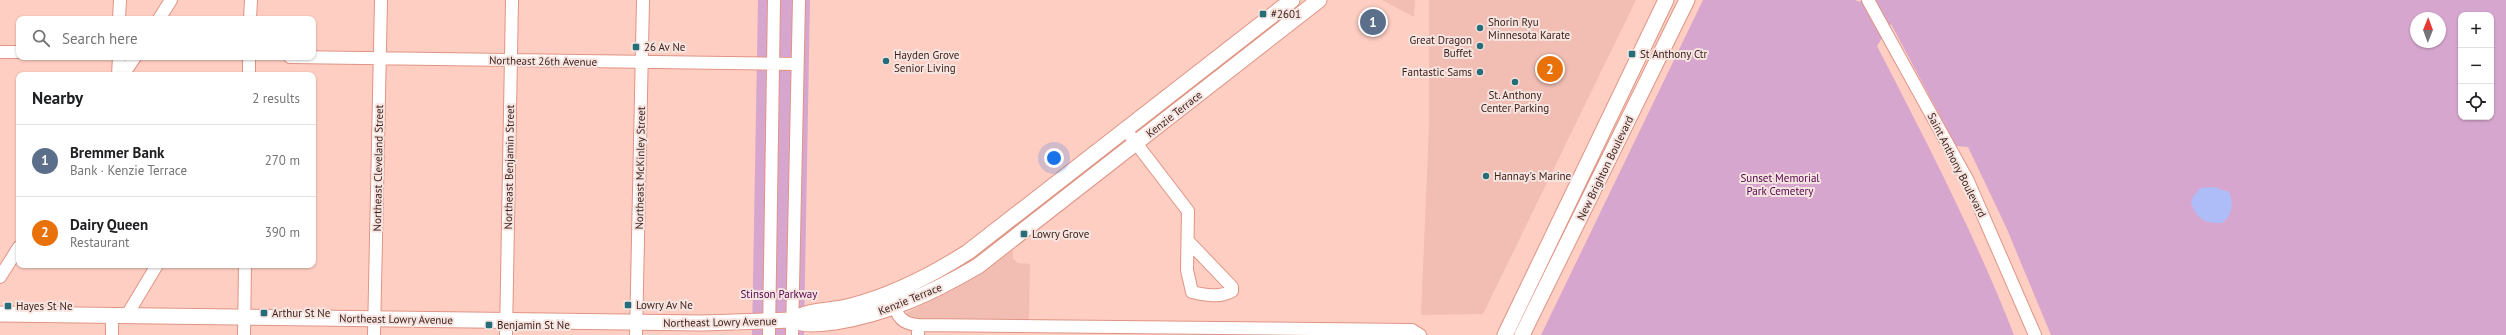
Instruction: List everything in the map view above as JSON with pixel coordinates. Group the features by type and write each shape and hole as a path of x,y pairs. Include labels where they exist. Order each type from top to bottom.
{"main road":[{"name":"Kenzie Terrace","path":"792,328 803,313 851,307 893,291 944,268 968,252 1292,0"},
{"name":"Kenzie Terrace","path":"792,328 803,325 857,319 894,308 922,296 978,266 1137,144 1319,0"},
{"name":"New Brighton Boulevard","path":"1505,335 1666,0"},
{"name":"New Brighton Boulevard","path":"1522,335 1687,0"},
{"name":"Northeast Lowry Avenue","path":"0,314 375,318 506,328 792,328"}],"street":[{"path":"119,16 120,0"},
{"path":"161,16 171,0"},
{"path":"250,16 251,0"},
{"name":"Northeast Cleveland Street","path":"374,335 381,0"},
{"name":"Northeast Benjamin Street","path":"506,328 512,0"},
{"name":"Northeast McKinley Street","path":"636,329 643,0"},
{"path":"769,328 774,0"},
{"path":"792,328 799,0"},
{"name":"Saint Anthony Boulevard","path":"1868,0 1968,181 2035,335"},
{"path":"0,52 16,52"},
{"name":"Northeast 26th Avenue","path":"316,57 797,64"},
{"path":"118,72 119,60"},
{"path":"125,72 133,60"},
{"path":"249,60 249,72"},
{"path":"1126,130 1184,203 1188,211 1187,270 1192,292 1206,295 1223,295 1232,291 1232,287 1188,241"},
{"path":"0,277 16,252"},
{"path":"112,335 120,315 155,268"},
{"path":"244,335 245,268"},
{"path":"893,291 894,308 901,320 915,328 1040,331 1294,333 1412,330 1419,334"}],"shaded area":[{"path":"1382,0 1415,0 1414,17"},
{"path":"1429,0 1636,0 1483,314 1421,315 1429,125"},
{"path":"1013,250 1013,259 1018,263 1030,264 1029,322 914,320 903,315 973,278"}],"green space":[{"name":"Stinson Parkway","path":"758,0 810,0 804,335 752,335"},
{"name":"Sunset Memorial Park Cemetery","path":"1703,0 1855,0 1860,2 1861,0 2506,0 2506,335 2051,335 2006,227 1968,147 1956,146 1891,24 1877,46 1932,153 1983,261 2014,335 1541,335"}],"water":[{"path":"2214,187 2229,192 2231,196 2232,205 2230,213 2222,223 2211,223 2202,219 2196,213 2191,203 2193,197 2200,188"}],"place":[{"name":"#2601","path":"1263,14"},
{"name":"Bremmer Bank","path":"1373,22"},
{"name":"Shorin Ryu Minnesota Karate","path":"1480,28"},
{"name":"Great Dragon Buffet","path":"1480,46"},
{"name":"26 Av Ne","path":"636,47"},
{"name":"St Anthony Ctr","path":"1632,54"},
{"name":"Hayden Grove Senior Living","path":"886,61"},
{"name":"Dairy Queen","path":"1550,69"},
{"name":"Fantastic Sams","path":"1480,72"},
{"name":"St. Anthony Center Parking","path":"1515,82"},
{"name":"Hannay's Marine","path":"1486,176"},
{"name":"Lowry Grove","path":"1024,234"},
{"name":"Lowry Av Ne","path":"628,305"},
{"name":"Hayes St Ne","path":"8,306"},
{"name":"Arthur St Ne","path":"264,313"},
{"name":"Benjamin St Ne","path":"489,325"}]}
